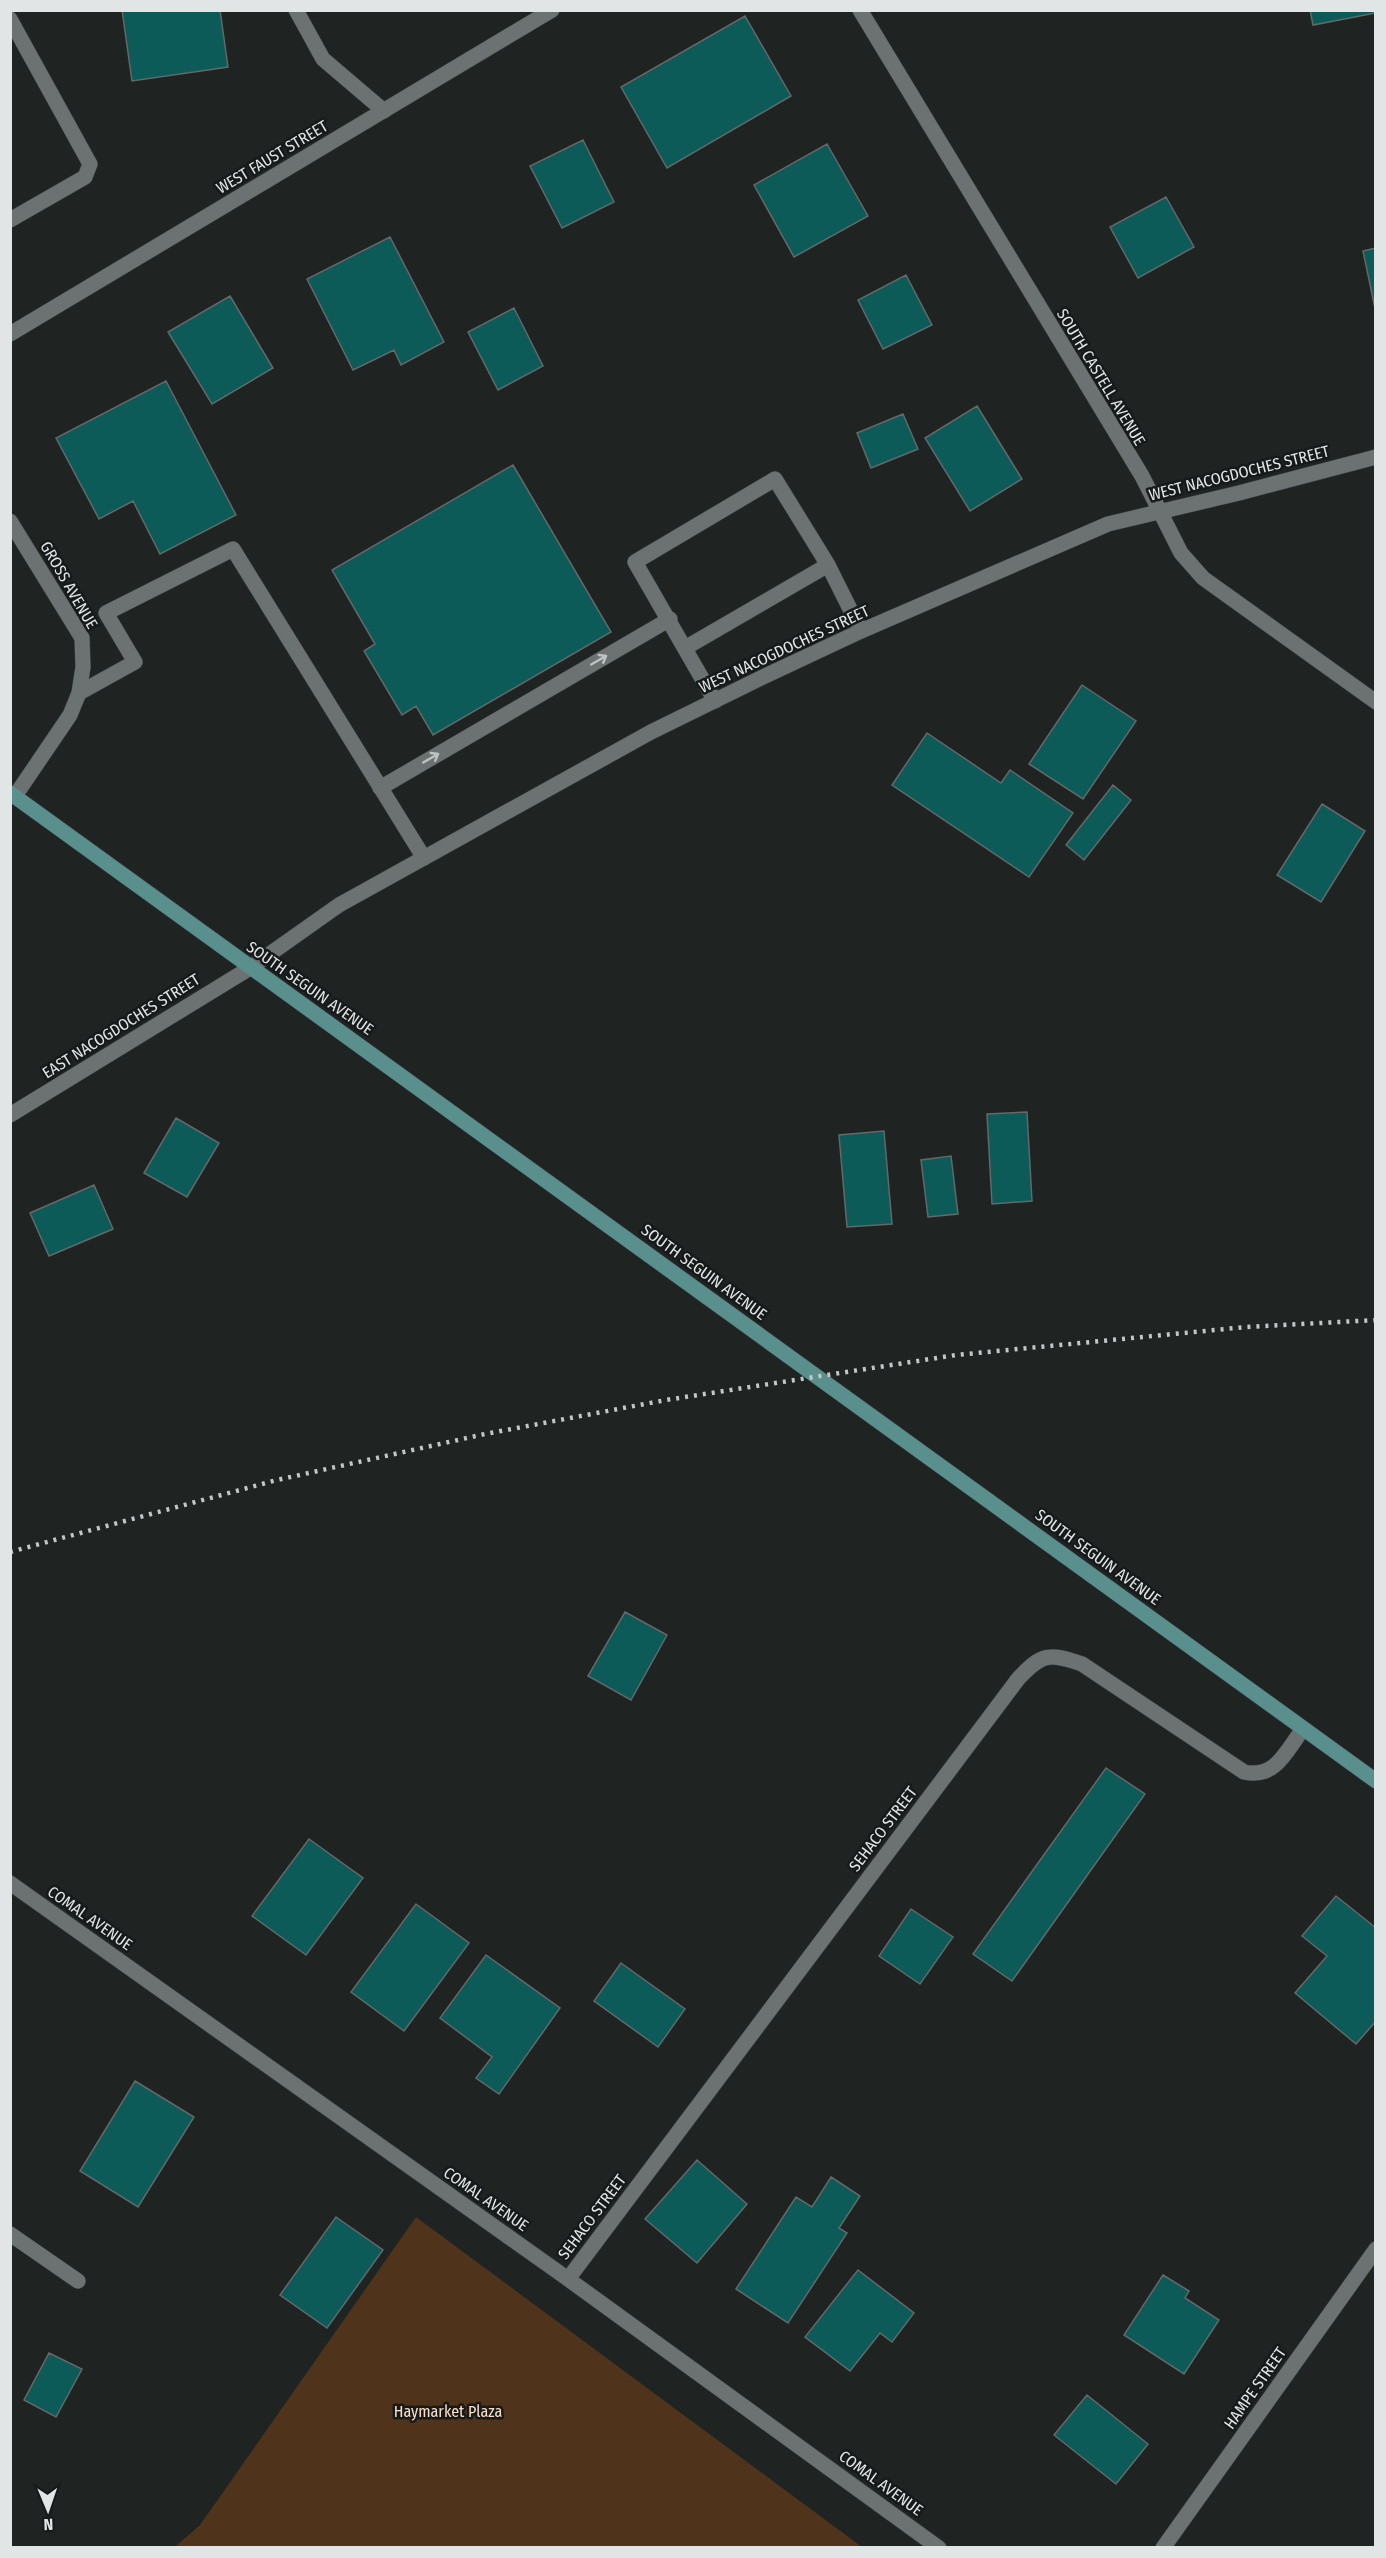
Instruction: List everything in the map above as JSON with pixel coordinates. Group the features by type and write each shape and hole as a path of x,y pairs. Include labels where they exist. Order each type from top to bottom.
{"main road":[{"name":"SOUTH SEGUIN AVENUE","path":"13,795 1376,1781"}],"street":[{"path":"296,10 323,59 384,111"},
{"name":"WEST FAUST STREET","path":"10,334 552,10"},
{"name":"SOUTH CASTELL AVENUE","path":"860,10 1142,476 1181,553 1203,578 1376,702"},
{"path":"10,19 90,164 85,177 10,220"},
{"name":"WEST NACOGDOCHES STREET","path":"250,968 339,905 651,732 861,631 1108,524 1376,457"},
{"path":"715,701 670,619 635,562 775,479 828,565 861,631"},
{"name":"GROSS AVENUE","path":"10,521 82,638 83,667 79,693 70,715 13,795"},
{"path":"79,693 135,662 106,614 233,549 424,858"},
{"path":"685,648 828,565"},
{"path":"380,788 670,619"},
{"name":"EAST NACOGDOCHES STREET","path":"10,1115 250,968"},
{"name":"SEHACO STREET","path":"568,2279 1012,1687 1031,1665 1046,1656 1065,1658 1082,1664 1244,1772 1265,1773 1274,1767 1303,1729"},
{"name":"COMAL AVENUE","path":"10,1883 568,2279 939,2547"},
{"path":"10,2234 78,2282"},
{"name":"HAMPE STREET","path":"1163,2547 1376,2249"}],"green space":[{"name":"Haymarket Plaza","path":"416,2217 862,2547 175,2547 200,2525"}],"building":[{"path":"122,10 220,10 228,67 132,81"},
{"path":"1310,10 1376,10 1376,13 1313,25"},
{"path":"745,16 791,96 667,168 621,87"},
{"path":"583,140 614,202 562,228 530,166"},
{"path":"827,144 868,216 794,257 754,185"},
{"path":"1166,197 1194,247 1138,278 1110,227"},
{"path":"390,237 444,342 401,365 394,350 353,370 307,279"},
{"path":"1376,248 1376,313 1363,251"},
{"path":"906,275 932,325 883,349 858,300"},
{"path":"230,296 273,368 212,404 168,332"},
{"path":"514,308 543,366 498,390 468,332"},
{"path":"166,381 236,515 160,554 133,501 99,519 56,438"},
{"path":"977,406 1022,479 970,511 925,438"},
{"path":"903,414 918,449 871,468 857,433"},
{"path":"513,465 611,632 433,735 416,706 402,715 364,651 375,644 332,570"},
{"path":"1082,685 1136,721 1083,799 1029,764"},
{"path":"927,733 1001,783 1010,770 1073,813 1029,877 892,785"},
{"path":"1113,785 1131,800 1084,860 1066,845"},
{"path":"1322,804 1365,831 1321,902 1277,875"},
{"path":"1027,1112 1032,1201 992,1204 987,1114"},
{"path":"176,1118 219,1143 187,1197 144,1173"},
{"path":"884,1131 892,1224 847,1227 839,1135"},
{"path":"951,1156 958,1214 928,1217 921,1160"},
{"path":"94,1185 113,1229 49,1256 30,1213"},
{"path":"625,1612 667,1635 631,1700 588,1676"},
{"path":"1106,1768 1145,1794 1012,1981 973,1954"},
{"path":"309,1839 363,1878 306,1955 252,1916"},
{"path":"1336,1896 1376,1928 1376,2021 1356,2044 1295,1993 1327,1956 1302,1936"},
{"path":"416,1904 469,1943 404,2031 351,1992"},
{"path":"911,1909 953,1937 920,1984 879,1956"},
{"path":"486,1955 560,2008 499,2094 476,2078 492,2057 440,2018"},
{"path":"621,1963 685,2009 658,2047 594,2001"},
{"path":"135,2081 194,2117 138,2207 80,2171"},
{"path":"697,2160 747,2204 697,2263 645,2219"},
{"path":"831,2177 860,2196 839,2228 847,2233 788,2323 736,2289 796,2197 812,2207"},
{"path":"336,2217 383,2250 327,2328 280,2295"},
{"path":"858,2270 914,2313 892,2342 880,2333 850,2371 805,2337"},
{"path":"1163,2275 1189,2291 1185,2298 1219,2320 1184,2374 1124,2335"},
{"path":"49,2353 82,2369 56,2417 24,2400"},
{"path":"1087,2395 1148,2444 1116,2484 1054,2435"}],"railway":[{"path":"10,1552 277,1480 485,1434 666,1400 956,1355 1246,1327 1376,1320"}]}
